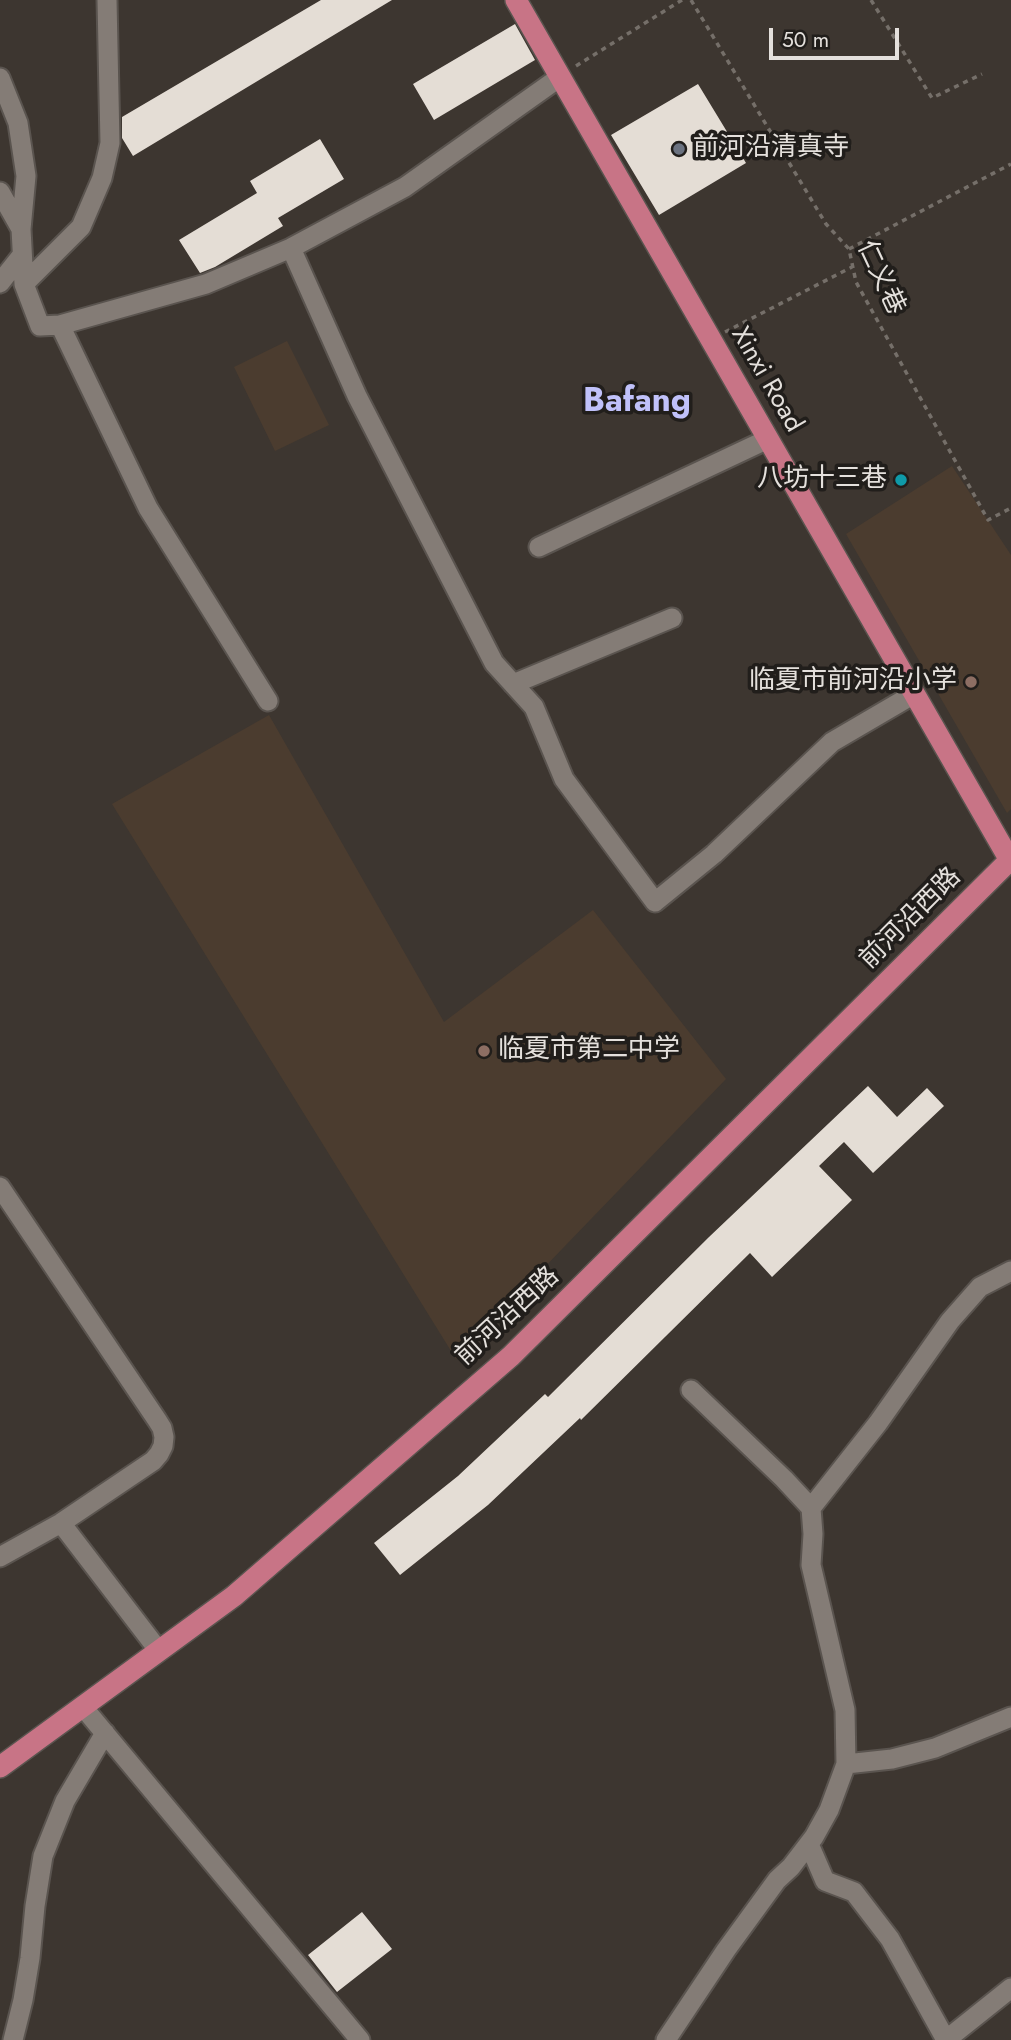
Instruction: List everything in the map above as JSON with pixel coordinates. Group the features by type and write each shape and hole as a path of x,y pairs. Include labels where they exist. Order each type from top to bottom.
{"main road":[{"name":"Xinxi Road","path":"516,0 1011,860"},
{"name":"前河沿西路","path":"0,1767 234,1596 511,1356 1011,860"}],"street":[{"path":"24,284 81,227 102,178 110,144 107,0"},
{"path":"0,78 18,123 26,176 21,229 24,284 40,326 60,325 206,284 291,248 405,187 560,77"},
{"path":"0,192 21,229"},
{"path":"291,248 357,396 494,663 534,707 564,779 655,902 714,854 832,742 914,694"},
{"path":"0,284 22,255"},
{"path":"60,325 148,508 268,701"},
{"path":"539,547 768,439"},
{"path":"513,684 671,618"},
{"path":"0,1187 157,1420 164,1437 163,1446 153,1461 61,1523 0,1557"},
{"path":"811,1508 878,1423 950,1321 980,1287 1011,1271"},
{"path":"666,2040 726,1950 770,1890 809,1844 829,1810 845,1764 845,1710 811,1566 811,1508 691,1390"},
{"path":"61,1523 159,1651"},
{"path":"83,1707 360,2040"},
{"path":"845,1764 892,1759 935,1748 1011,1717"},
{"path":"13,2040 30,1958 43,1856 65,1801 105,1733"},
{"path":"809,1844 825,1881 854,1892 890,1939 956,2037 1011,1987"}],"path":[{"path":"560,77 682,0"},
{"name":"仁义巷","path":"691,0 825,224 849,249 856,282 988,520 1011,508"},
{"path":"872,0 932,98 982,74"},
{"path":"849,249 1011,164"},
{"path":"711,340 853,267"}],"shaded area":[{"path":"287,341 329,425 275,451 234,367"},
{"name":"临夏市前河沿小学","path":"952,466 1011,555 1011,809 1007,813 846,534"},
{"name":"临夏市第二中学","path":"269,715 444,1022 593,910 726,1079 456,1359 112,804"}],"building":[{"path":"321,0 392,0 133,156 122,138 122,117"},
{"path":"515,24 535,60 434,120 413,84"},
{"name":"前河沿清真寺","path":"698,84 746,163 659,215 611,135"},
{"path":"320,139 344,179 278,218 283,226 215,267 200,273 179,240 257,193 250,181"},
{"path":"868,1086 897,1117 927,1088 944,1106 873,1173 844,1142 819,1166 852,1200 772,1277 750,1253 581,1420 580,1418 488,1505 400,1575 374,1543 458,1476 545,1394 548,1397 709,1237"},
{"path":"362,1912 392,1949 337,1992 308,1955"}],"place":[{"name":"前河沿清真寺","path":"679,149"},
{"name":"八坊十三巷","path":"901,480"},
{"name":"临夏市前河沿小学","path":"971,682"},
{"name":"临夏市第二中学","path":"484,1051"}],"district":[{"name":"Bafang","path":"637,403"}]}
